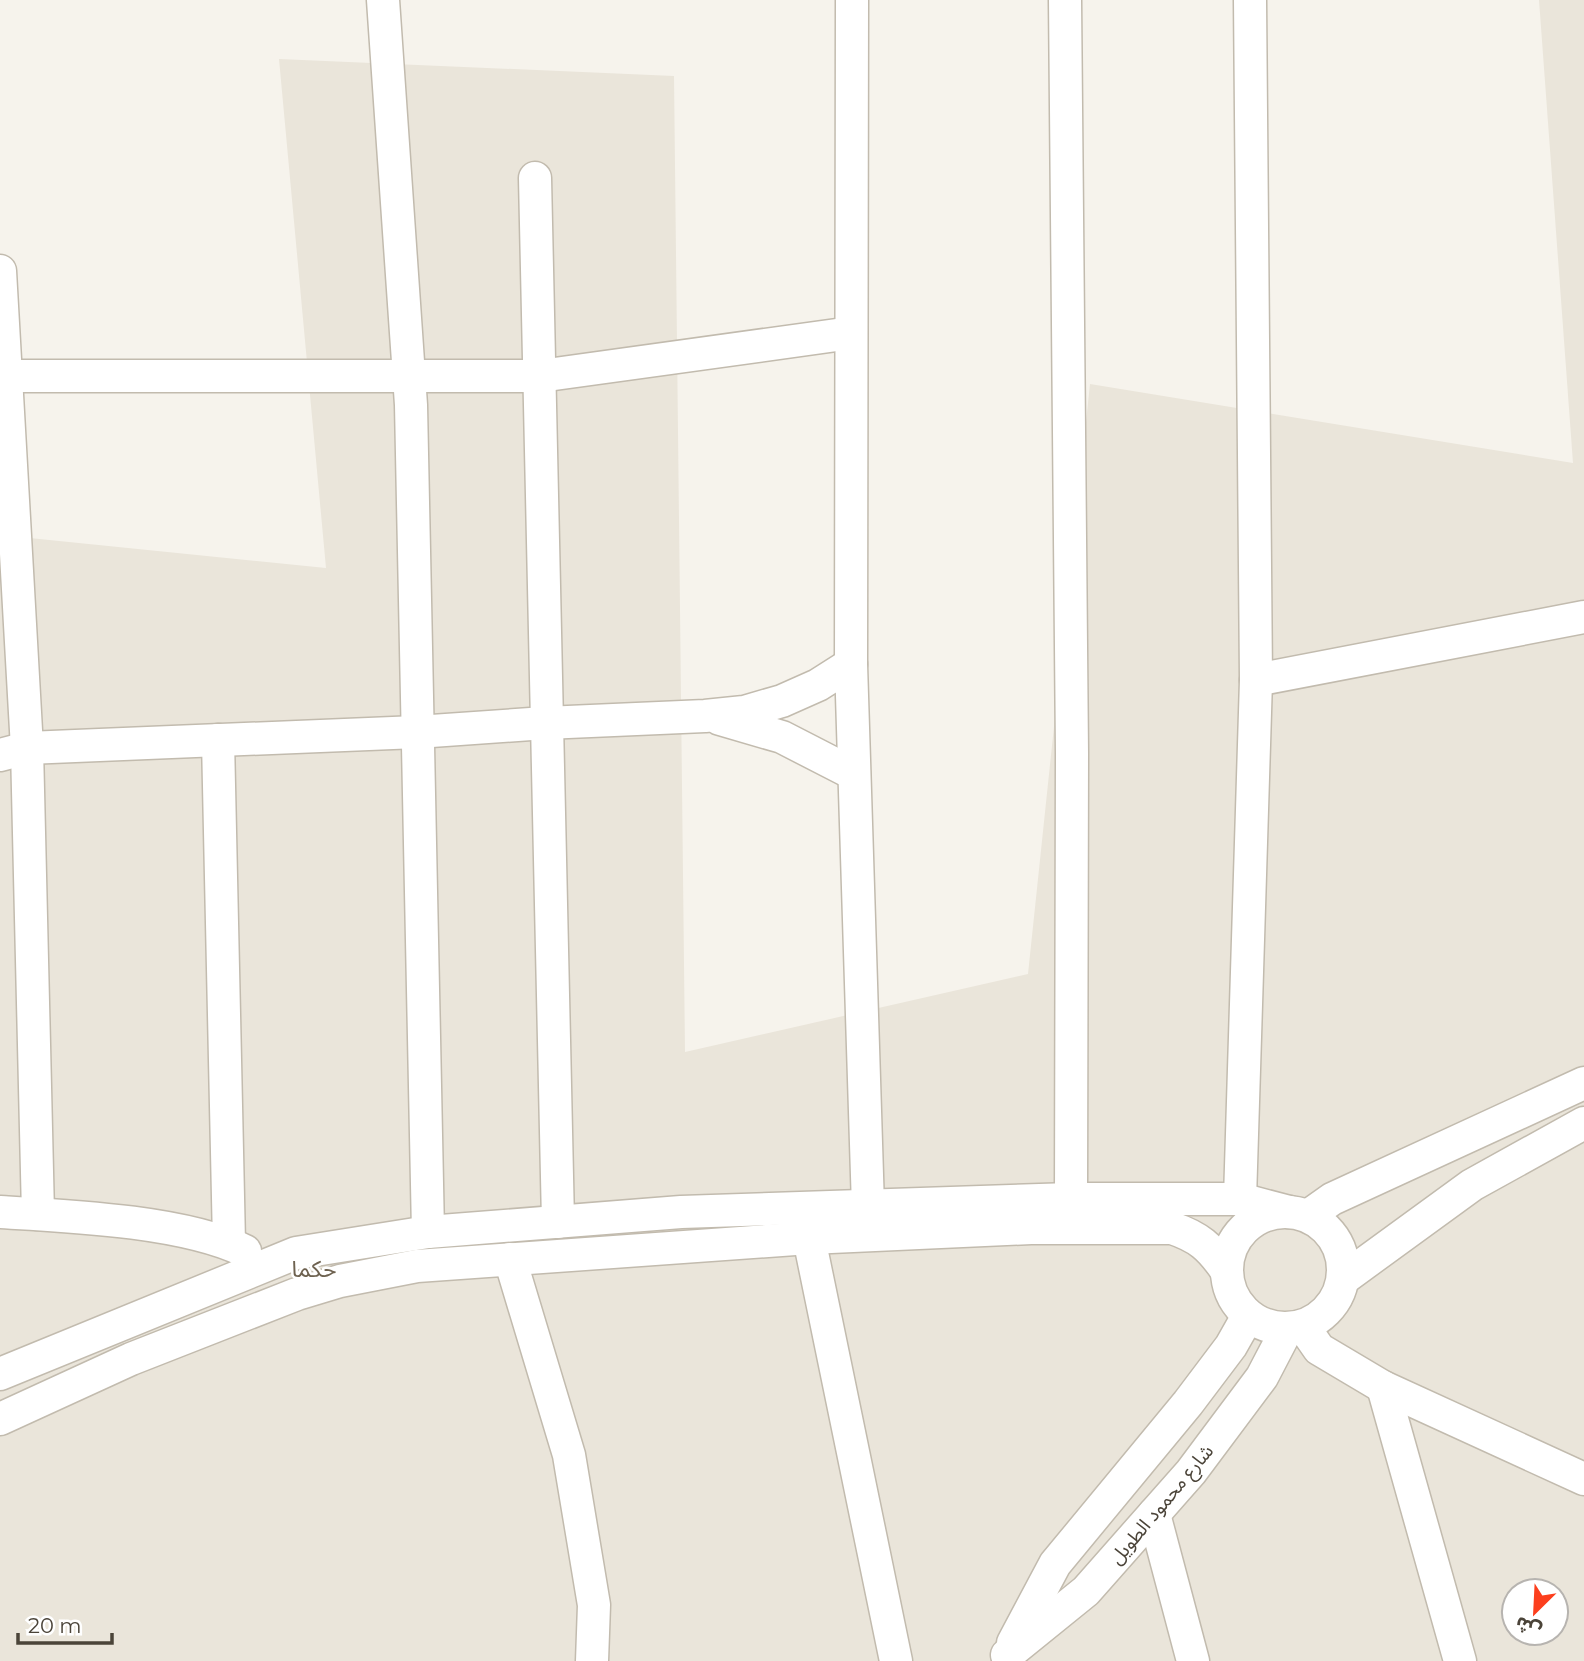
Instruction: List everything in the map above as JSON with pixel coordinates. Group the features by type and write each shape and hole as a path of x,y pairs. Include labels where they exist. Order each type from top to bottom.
{"street":[{"path":"383,0 409,376 428,1232"},
{"path":"852,0 850,664 868,1207"},
{"path":"1065,0 1072,740 1071,1199"},
{"path":"1240,1199 1256,680 1250,0"},
{"path":"535,178 558,1222"},
{"path":"0,271 6,376 14,751 38,1214"},
{"path":"6,376 540,376 851,333"},
{"path":"1256,680 1584,617"},
{"path":"14,751 417,732 744,712 782,701 818,685 850,664"},
{"path":"705,716 782,737 854,774"},
{"path":"218,740 229,1243"},
{"path":"1226,1270 1231,1247 1245,1227 1265,1215 1299,1214 1584,1083"},
{"path":"1343,1279 1472,1185 1584,1123"},
{"path":"0,1374 296,1253 428,1232 681,1212 1071,1199 1240,1199 1299,1214 1322,1224 1336,1242 1343,1264 1343,1279 1330,1308 1295,1328"},
{"path":"0,1212 148,1225 229,1243 268,1263 297,1294"},
{"path":"0,1419 131,1359 297,1294 340,1281 417,1266 809,1238 1018,1229 1172,1228 1194,1235 1207,1244 1226,1270 1232,1296 1248,1316 1260,1323 1295,1328 1319,1349 1383,1387 1584,1479"},
{"path":"809,1238 896,1661"},
{"path":"510,1259 569,1455 594,1605 592,1661"},
{"name":"شارع محمود الطويل","path":"1005,1658 1055,1564 1188,1403 1231,1346 1248,1316"},
{"name":"شارع محمود الطويل","path":"1005,1658 1086,1591 1191,1472 1295,1328"},
{"path":"1383,1387 1460,1661"},
{"path":"1154,1514 1193,1661"}],"shaded area":[{"path":"1539,0 1584,0 1584,1661 0,1661 0,535 326,568 279,59 674,76 685,1052 1028,974 1090,384 1573,463"}],"district":[{"name":"حكما","path":"314,1269"}]}
